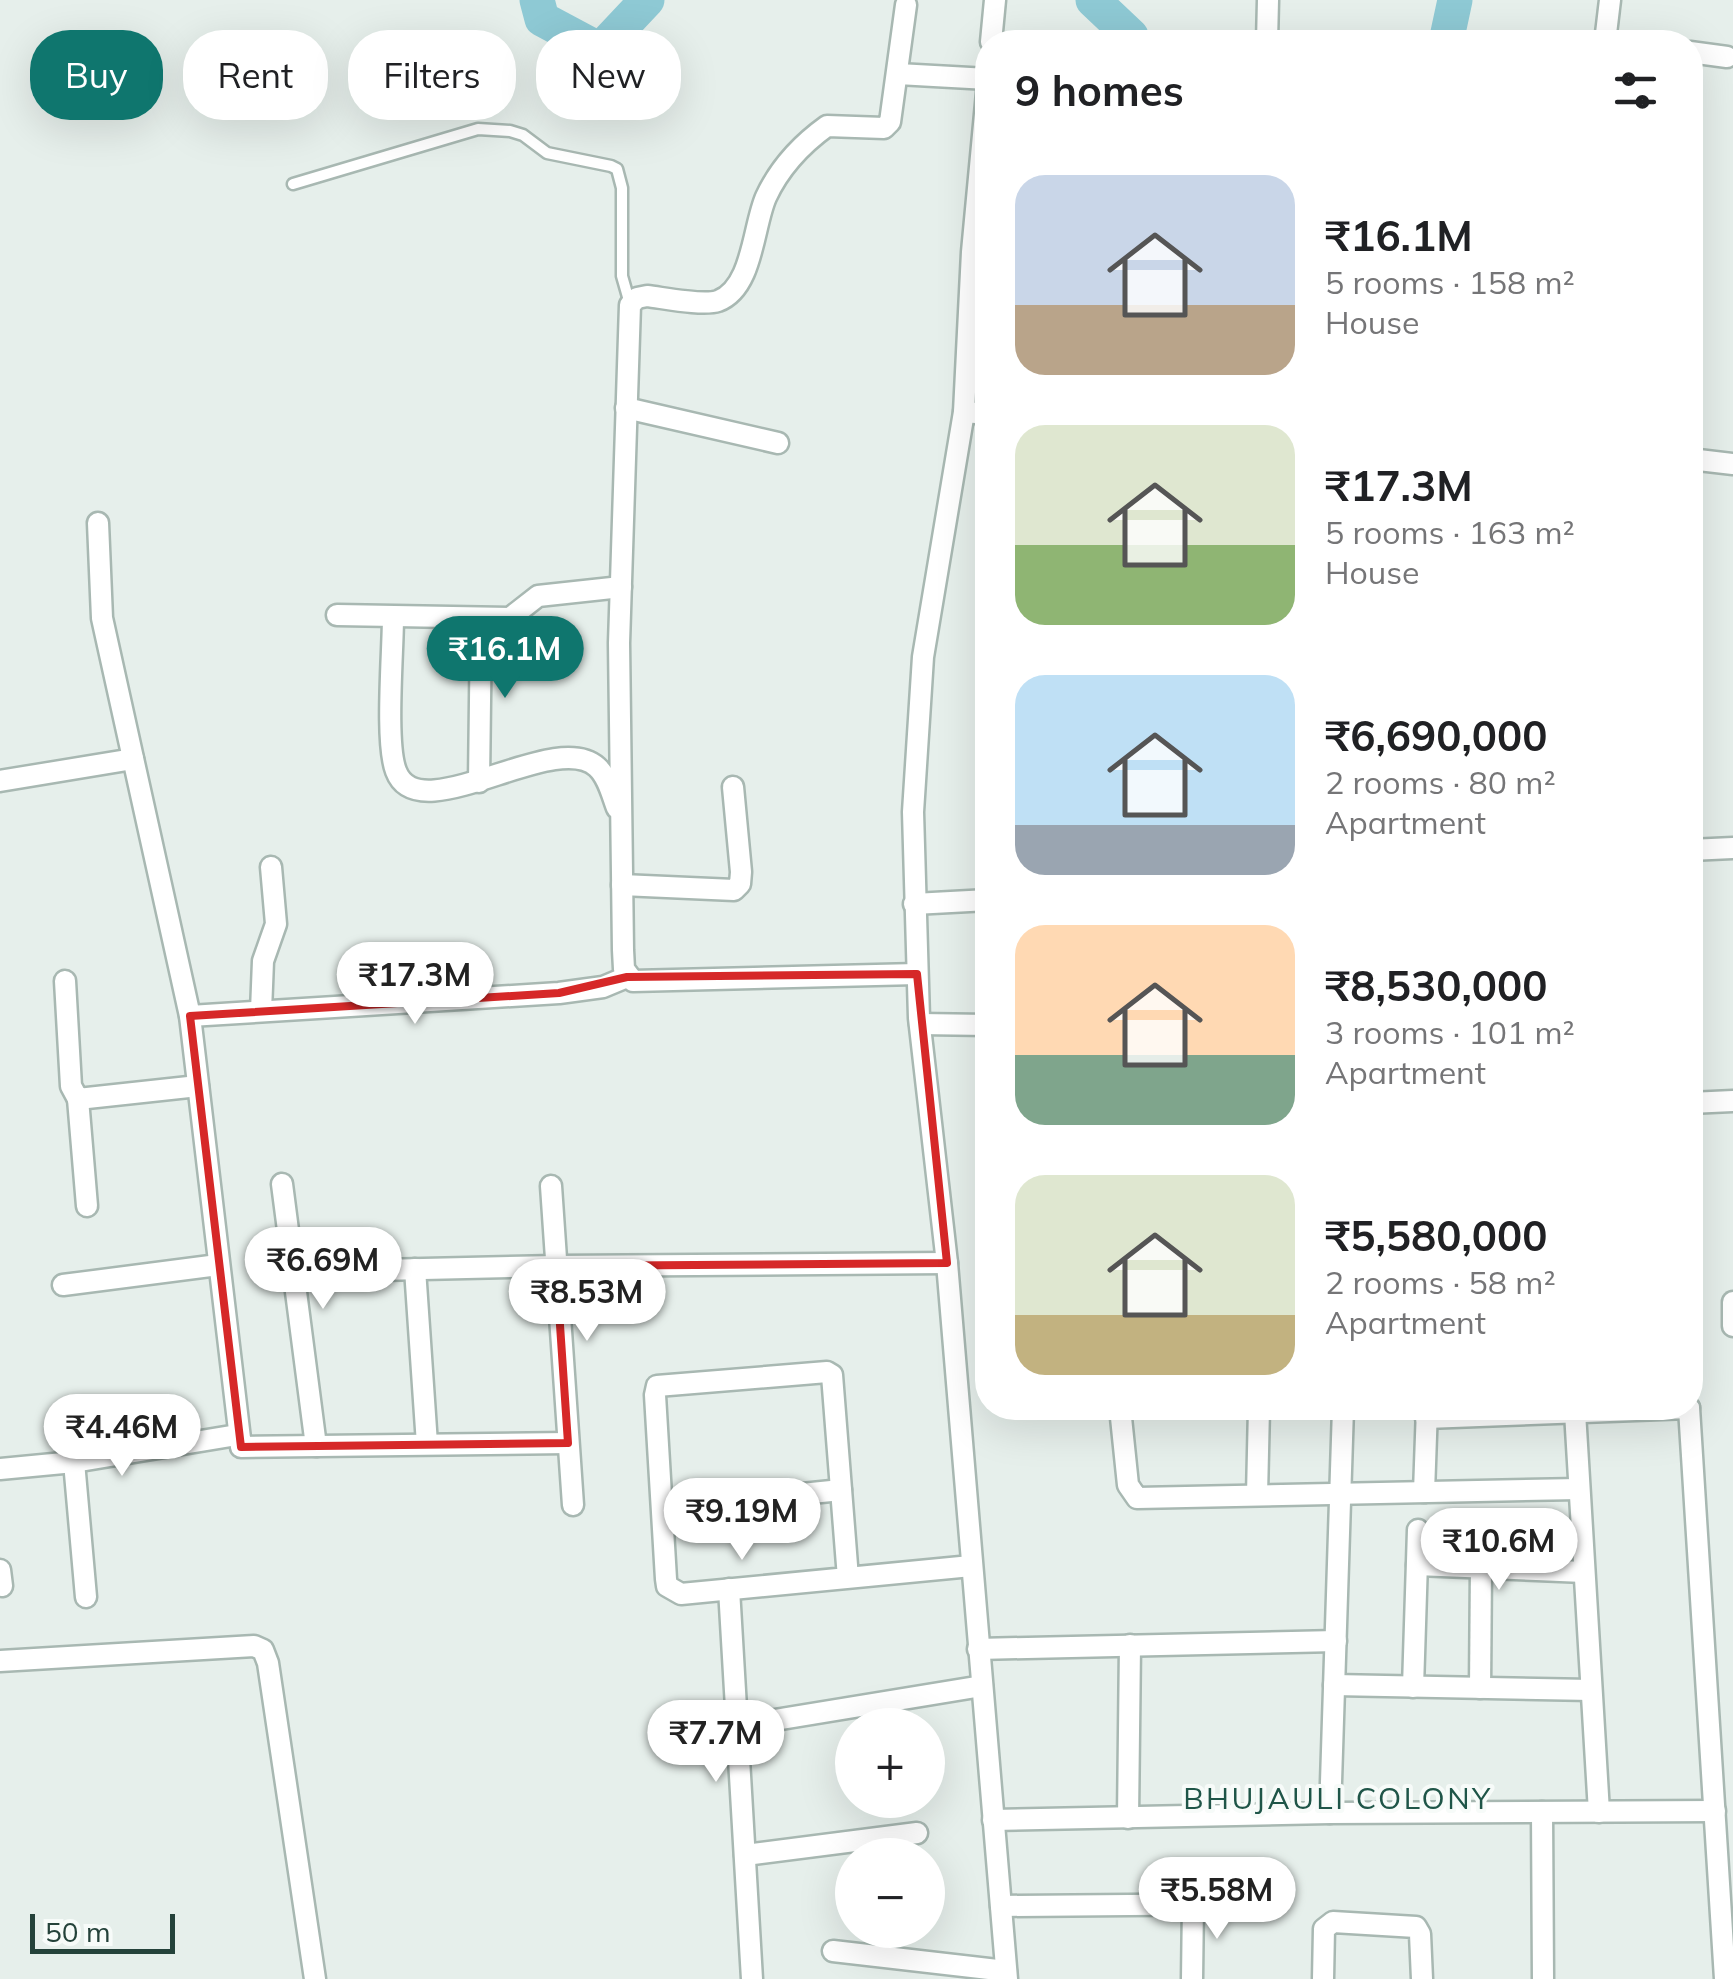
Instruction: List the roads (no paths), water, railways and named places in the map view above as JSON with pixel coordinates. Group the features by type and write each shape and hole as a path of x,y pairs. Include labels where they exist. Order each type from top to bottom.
{"street":[{"path":"992,30 995,0"},
{"path":"1267,30 1268,0"},
{"path":"1610,0 1611,30"},
{"path":"906,5 890,122 884,128 826,126 791,159 766,196 753,253 727,295 711,302 648,296 637,298 630,305 621,587 622,950 626,977 632,982 917,974"},
{"path":"1703,54 1727,57"},
{"path":"898,74 975,80"},
{"path":"833,1951 1007,1975 947,1263 920,1024 914,904 913,812 924,657 964,412 975,220"},
{"path":"626,408 778,443"},
{"path":"964,412 975,413"},
{"path":"1703,461 1733,464"},
{"path":"98,523 102,618 190,1016 241,1447 568,1443"},
{"path":"336,615 510,618 538,596 621,587"},
{"path":"393,617 392,756 402,782 409,788 423,790 478,782 542,760 577,757 594,764 603,774 621,818"},
{"path":"478,782 481,620"},
{"path":"0,780 133,760"},
{"path":"622,885 734,890 740,884 741,872 734,787"},
{"path":"1703,849 1733,848"},
{"path":"260,1012 262,962 276,924 271,867"},
{"path":"914,904 975,901"},
{"path":"190,1016 559,993 603,987 626,977"},
{"path":"65,981 71,1086 78,1099 87,1206"},
{"path":"920,1024 975,1025"},
{"path":"78,1099 198,1086"},
{"path":"1703,1103 1733,1102"},
{"path":"282,1184 316,1446"},
{"path":"551,1186 573,1506"},
{"path":"293,1272 947,1263"},
{"path":"64,1285 218,1265"},
{"path":"415,1268 427,1444"},
{"path":"1733,1302 1733,1326"},
{"path":"848,1578 832,1376 826,1372 657,1386 667,1586 681,1594 729,1589 848,1578 971,1566"},
{"path":"1121,1420 1128,1485 1137,1498 1579,1489"},
{"path":"1257,1495 1259,1420"},
{"path":"1330,1813 1343,1420"},
{"path":"1424,1492 1426,1420"},
{"path":"1575,1420 1600,1812"},
{"path":"1690,1420 1725,1979"},
{"path":"0,1469 74,1462 237,1435"},
{"path":"74,1462 86,1598"},
{"path":"663,1508 841,1490"},
{"path":"1413,1687 1418,1530"},
{"path":"1416,1564 1584,1572"},
{"path":"1480,1688 1481,1568"},
{"path":"729,1589 752,1979"},
{"path":"978,1649 1336,1641"},
{"path":"1128,1818 1130,1645"},
{"path":"0,1660 254,1646 262,1650 268,1663 314,1979"},
{"path":"1334,1685 1591,1690"},
{"path":"738,1726 982,1686"},
{"path":"994,1820 1716,1811"},
{"path":"1542,1812 1543,1979"},
{"path":"745,1855 917,1832"},
{"path":"1192,1904 1192,1979"},
{"path":"1001,1906 1243,1904"},
{"path":"1323,1979 1324,1929 1333,1922 1408,1924 1416,1928 1420,1934 1422,1979"}],"lane":[{"path":"293,184 478,128 510,131 546,153 611,166 617,169 622,188 622,276 630,305"}],"waterway":[{"path":"537,0 542,19 600,50 647,0"},
{"path":"1093,0 1125,30"},
{"path":"1449,30 1455,0"}],"district":[{"name":"BHUJAULI COLONY","path":"1338,1798"}]}
